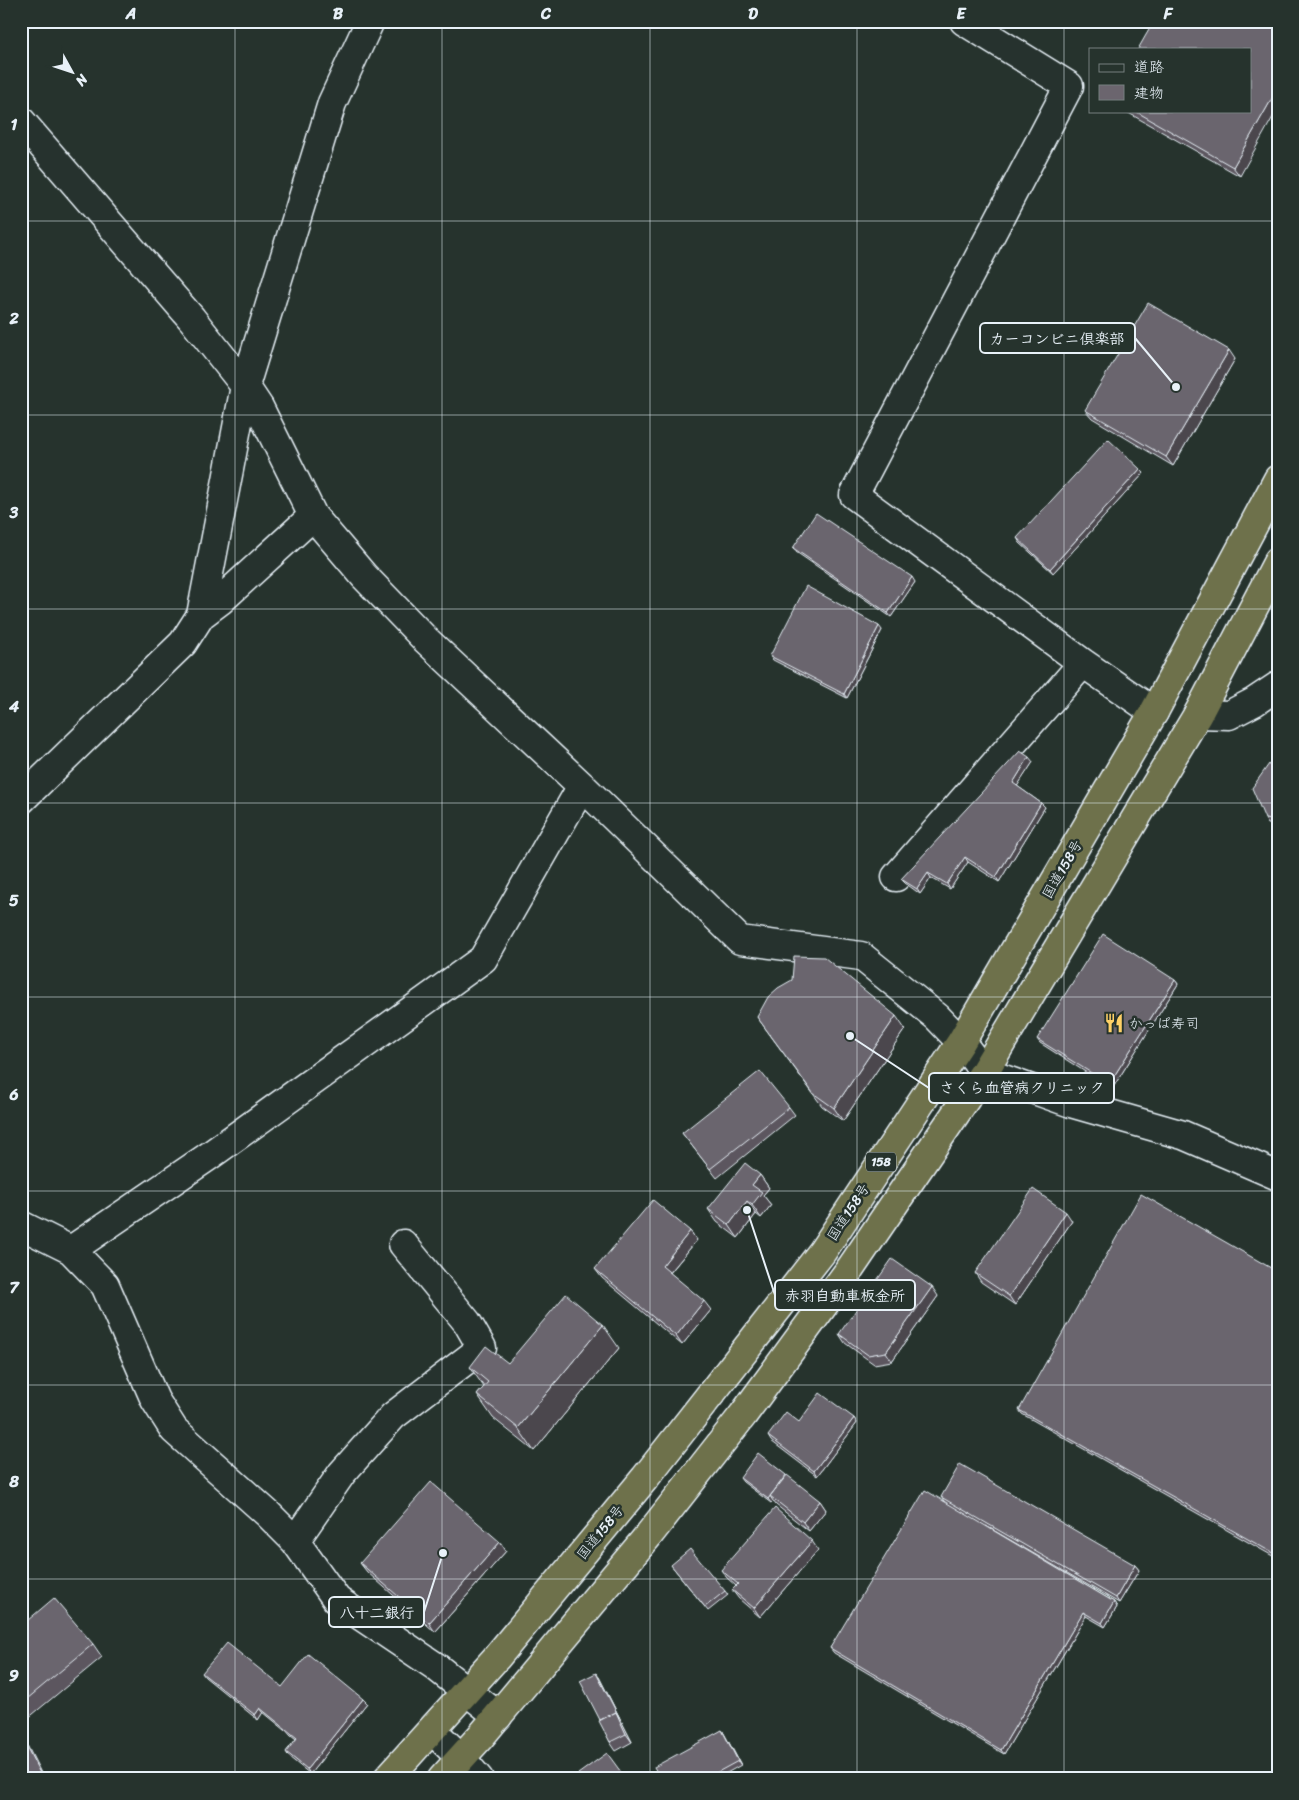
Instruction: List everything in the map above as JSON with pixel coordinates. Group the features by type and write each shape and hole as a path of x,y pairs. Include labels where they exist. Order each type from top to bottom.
{"highway":[{"name":"国道158号","path":"387,1779 467,1691 644,1478 822,1252 961,1042 1154,712 1278,479"},
{"name":"158","path":"442,1779 498,1716 648,1536 743,1415 850,1269 984,1072 1198,714 1278,561"}],"street":[{"path":"21,800 183,644 201,614 245,386 332,103 370,21"},
{"path":"964,21 1069,86 854,494 1084,663 1154,712"},
{"path":"21,121 192,318 245,386 259,407 314,516 364,576 425,640 582,786 740,940 861,956 937,1016 961,1042 984,1072 1072,1103 1183,1135 1278,1176"},
{"path":"201,614 221,600 314,516"},
{"path":"896,877 1084,663"},
{"path":"1198,714 1229,715 1254,702 1278,686"},
{"path":"71,1250 209,1156 483,959 582,786"},
{"path":"21,1225 71,1250 105,1285 155,1400 174,1430 268,1514 295,1541 337,1600 435,1666 498,1716"},
{"path":"295,1541 342,1473 393,1416 482,1348 467,1322 403,1244"},
{"path":"432,1730 461,1758 479,1779"}],"building":[{"path":"1154,21 1278,21 1278,88 1233,167 1137,112 1252,112 1252,48 1139,48"},
{"path":"1148,303 1229,350 1166,457 1085,410"},
{"path":"1108,439 1140,469 1050,569 1017,538"},
{"path":"816,513 912,577 888,613 793,548"},
{"path":"806,586 879,626 844,694 770,656"},
{"path":"1020,751 1029,757 1013,783 1041,803 996,877 965,857 947,884 928,873 917,889 901,879"},
{"path":"1278,762 1278,821 1265,819 1252,788 1269,764"},
{"path":"1103,934 1175,980 1109,1084 1037,1039"},
{"path":"794,956 824,957 896,1016 834,1108 813,1093 757,1017 768,997 778,988 792,980"},
{"path":"760,1071 789,1107 710,1169 682,1133"},
{"path":"745,1163 760,1175 752,1185 762,1192 752,1205 747,1201 729,1225 708,1209"},
{"path":"1033,1189 1066,1212 1009,1296 975,1273"},
{"path":"1141,1194 1278,1272 1278,1556 1019,1410"},
{"path":"653,1200 690,1231 662,1266 704,1301 676,1336 595,1269"},
{"path":"892,1259 932,1287 886,1352 868,1355 839,1334"},
{"path":"566,1294 603,1325 518,1428 477,1395 488,1382 470,1367 486,1346 508,1363"},
{"path":"820,1393 854,1418 814,1471 768,1436 786,1412 799,1422"},
{"path":"758,1453 786,1475 768,1499 740,1478"},
{"path":"960,1464 1135,1565 1116,1598 941,1497"},
{"path":"787,1475 820,1501 803,1522 770,1496"},
{"path":"431,1482 500,1542 429,1623 360,1563"},
{"path":"925,1490 1114,1602 1102,1623 1083,1612 1001,1750 830,1648"},
{"path":"775,1508 812,1541 754,1608 732,1590 738,1584 721,1570"},
{"path":"690,1549 725,1591 705,1607 671,1565"},
{"path":"54,1598 93,1644 21,1704 21,1626"},
{"path":"227,1643 282,1687 308,1654 363,1699 307,1769 286,1752 297,1738 260,1708 255,1715 202,1673"},
{"path":"596,1673 619,1717 616,1712 600,1720 580,1681"},
{"path":"616,1712 626,1734 610,1742 599,1721"},
{"path":"722,1730 738,1761 705,1779 661,1779 654,1767"},
{"path":"23,1740 43,1779 21,1779 21,1741"},
{"path":"607,1753 626,1779 581,1779 578,1774"}],"place":[{"name":"カーコンビニ倶楽部","path":"1176,387"},
{"name":"かっぱ寿司","path":"1114,1023"},
{"name":"さくら血管病クリニック","path":"850,1036"},
{"name":"赤羽自動車板金所","path":"747,1210"},
{"name":"八十二銀行","path":"443,1553"}]}
